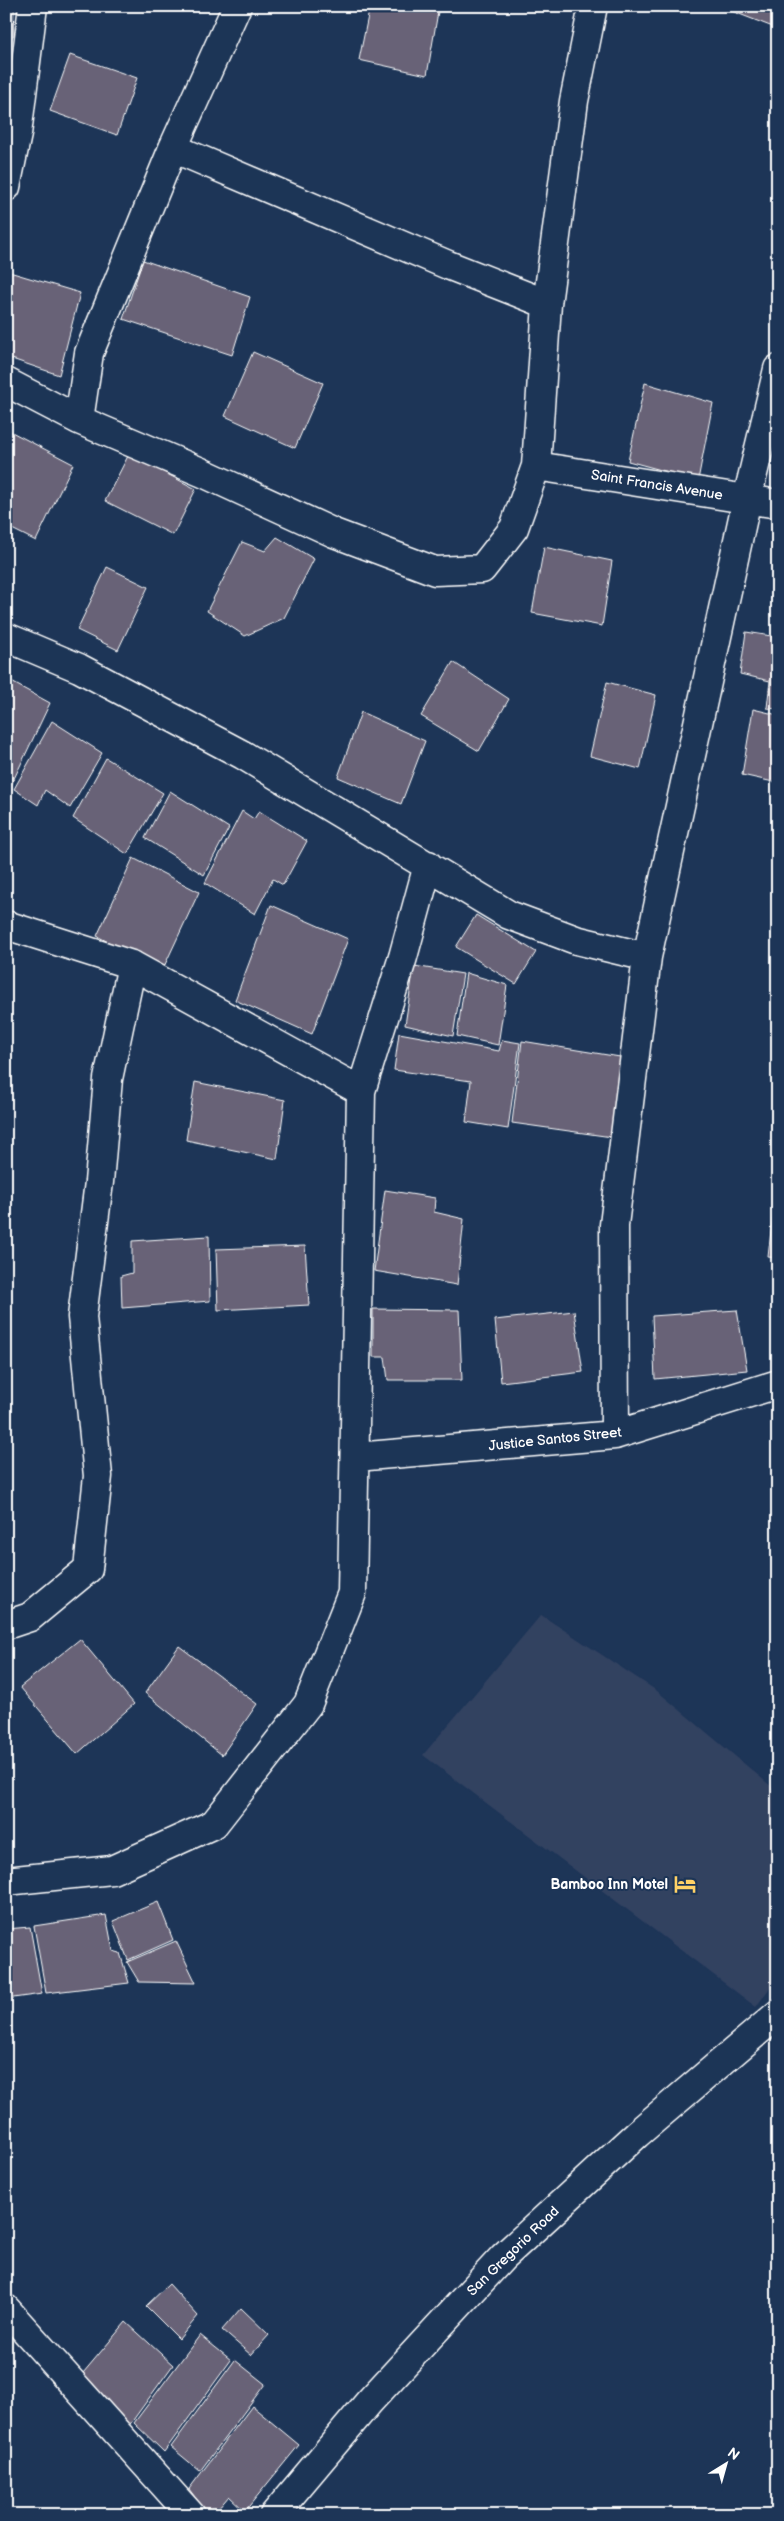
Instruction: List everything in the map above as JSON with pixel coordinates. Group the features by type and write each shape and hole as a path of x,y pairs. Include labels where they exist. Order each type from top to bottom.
{"street":[{"path":"6,187 17,134 17,45 33,6"},
{"path":"79,420 89,353 173,148 237,6"},
{"path":"6,382 79,420 201,472 334,533 434,571 482,569 514,528 536,466 547,304 574,101 593,6"},
{"path":"173,148 448,265 547,304"},
{"path":"615,1435 614,1225 648,957 747,499 778,369"},
{"name":"Saint Francis Avenue","path":"536,466 778,504"},
{"path":"6,637 79,668 243,755 509,915 576,940 648,957"},
{"path":"6,1882 112,1870 214,1824 308,1704 352,1593 356,1457 361,1091 403,957 428,865"},
{"path":"6,925 132,965 361,1091"},
{"path":"6,1624 30,1617 88,1569 98,1476 82,1317 99,1182 108,1079 132,965"},
{"name":"Justice Santos Street","path":"356,1457 615,1435 778,1384"},
{"name":"San Gregorio Road","path":"278,2514 369,2402 503,2257 637,2134 778,2014"},
{"path":"6,2309 191,2515"}],"shaded area":[{"name":"Bamboo Inn Motel","path":"541,1615 657,1691 778,1792 778,1976 756,2007 423,1755"}],"building":[{"path":"6,6 14,6 13,36 6,36"},
{"path":"370,6 439,6 427,75 359,60"},
{"path":"730,6 778,6 778,29 729,10"},
{"path":"70,55 137,78 117,135 50,111"},
{"path":"143,260 250,297 232,355 123,319"},
{"path":"6,271 80,293 59,375 6,357"},
{"path":"253,352 323,383 295,448 225,416"},
{"path":"645,383 713,403 698,480 628,461"},
{"path":"6,429 73,464 36,541 6,526"},
{"path":"129,454 196,489 173,535 105,501"},
{"path":"277,537 314,559 284,618 245,636 207,611 242,542 265,551"},
{"path":"544,547 612,561 602,626 532,613"},
{"path":"107,567 148,587 118,650 77,630"},
{"path":"746,632 778,637 778,709 767,708 770,681 740,674"},
{"path":"453,662 509,699 479,751 421,716"},
{"path":"6,679 50,703 11,785 6,783"},
{"path":"607,682 656,695 640,769 590,756"},
{"path":"753,709 778,715 778,783 742,775"},
{"path":"361,712 425,741 401,804 338,777"},
{"path":"52,721 102,753 70,808 45,790 38,805 14,789"},
{"path":"106,758 163,793 127,854 73,818"},
{"path":"170,791 229,828 204,875 145,838"},
{"path":"242,811 254,819 259,811 307,841 283,885 273,879 255,914 205,883"},
{"path":"133,858 199,892 162,971 97,936"},
{"path":"271,905 348,939 312,1034 235,1000"},
{"path":"476,915 536,952 516,984 456,947"},
{"path":"414,966 463,974 453,1036 405,1025"},
{"path":"466,973 507,985 498,1045 457,1036"},
{"path":"399,1033 499,1051 502,1040 520,1043 508,1129 466,1122 471,1081 394,1070"},
{"path":"522,1041 620,1057 612,1137 512,1123"},
{"path":"195,1082 285,1100 277,1159 186,1140"},
{"path":"778,1169 778,1258 768,1257"},
{"path":"385,1190 435,1198 434,1212 464,1219 457,1285 374,1271"},
{"path":"209,1236 210,1301 122,1308 121,1276 132,1273 132,1241"},
{"path":"305,1246 309,1305 218,1310 216,1249"},
{"path":"373,1309 459,1310 462,1380 388,1380 385,1357 373,1357"},
{"path":"737,1310 747,1370 655,1379 652,1316"},
{"path":"574,1311 583,1372 501,1382 495,1320"},
{"path":"80,1639 134,1704 77,1754 20,1687"},
{"path":"179,1646 257,1704 222,1755 145,1693"},
{"path":"158,1902 173,1940 128,1960 113,1921"},
{"path":"106,1915 113,1951 120,1953 129,1983 46,1993 34,1926"},
{"path":"30,1927 42,1994 6,1999 6,1929"},
{"path":"176,1941 196,1983 139,1982 127,1962"},
{"path":"169,2284 198,2316 179,2339 146,2306"},
{"path":"241,2308 269,2335 251,2355 222,2330"},
{"path":"126,2322 173,2365 128,2427 83,2373"},
{"path":"200,2335 231,2360 164,2452 134,2423"},
{"path":"235,2360 265,2384 200,2471 171,2447"},
{"path":"252,2406 299,2445 245,2511 229,2496 213,2515 208,2515 189,2489"}],"place":[{"name":"Bamboo Inn Motel","path":"685,1884"}]}
